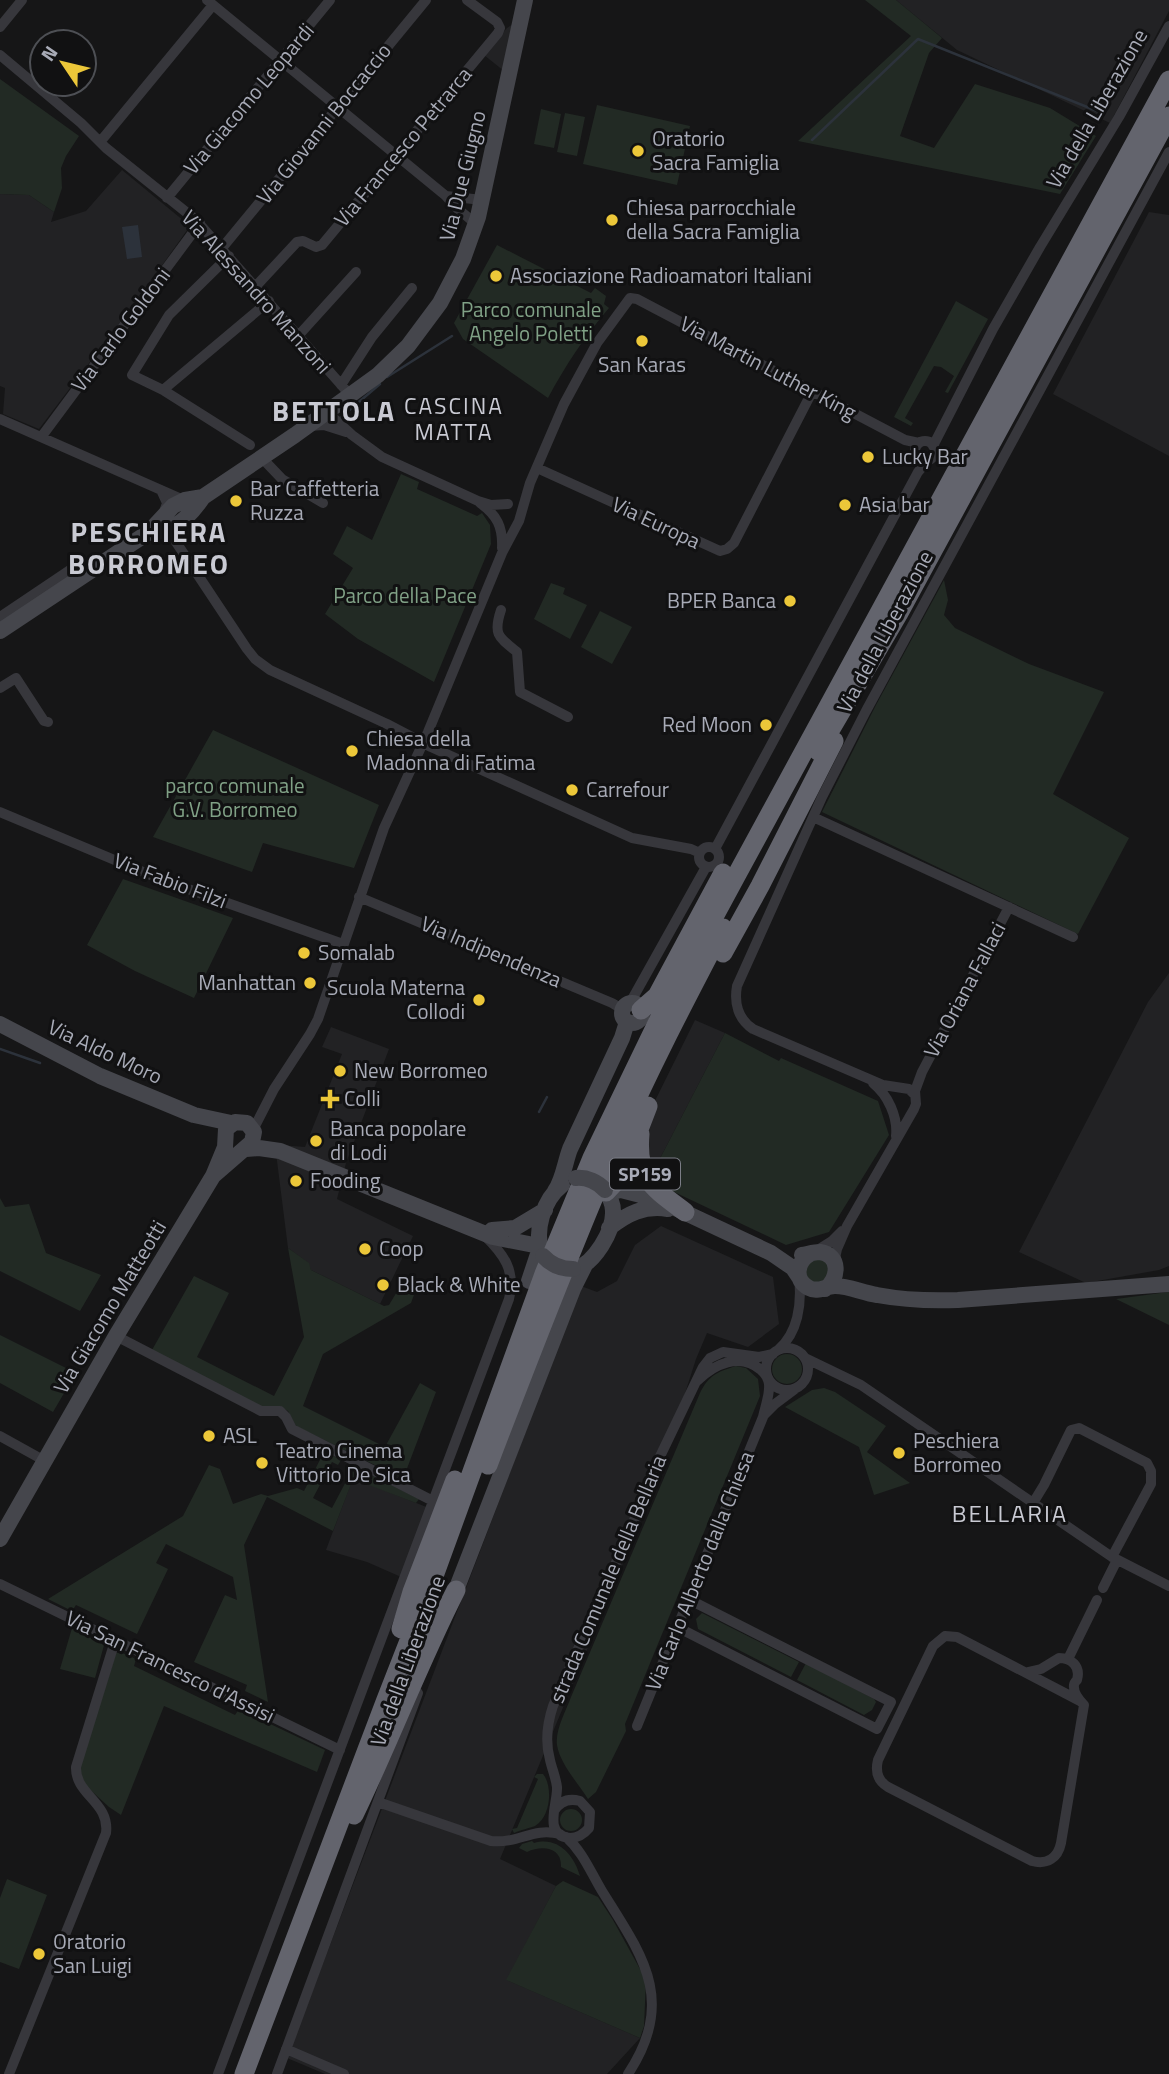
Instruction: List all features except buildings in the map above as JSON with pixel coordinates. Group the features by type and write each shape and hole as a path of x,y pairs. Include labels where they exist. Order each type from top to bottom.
{"highway":[{"path":"256,2074 559,1280 620,1136 673,1025 891,609 1164,108 1169,78"},
{"path":"633,1012 657,996 720,876 741,848 831,689 891,609"},
{"path":"606,1192 621,1176 641,1120 714,970 760,886 891,609"},
{"path":"244,2074 430,1587 544,1274 593,1158 661,1015 891,609"},
{"name":"SP159","path":"641,1120 639,1156 648,1179 652,1186 685,1212"},
{"path":"385,1702 398,1637 412,1592 529,1281"},
{"path":"355,1815 382,1758 423,1656 456,1590"}],"street":[{"path":"0,27 22,0"},
{"name":"Via Giacomo Leopardi","path":"167,198 330,0"},
{"name":"Via Giovanni Boccaccio","path":"163,390 132,375 172,310 225,252 426,0"},
{"name":"Via Francesco Petrarca","path":"256,286 297,242 303,241 316,247 322,245 498,33 500,28 497,22 467,0"},
{"name":"Via Due Giugno","path":"189,506 328,413 346,390 378,375 395,360 429,318 460,266 476,224 525,0"},
{"path":"100,142 210,2 446,196 476,224"},
{"name":"Via della Liberazione","path":"555,1191 561,1181 565,1161 622,1038 647,976 706,867 717,863 719,856 715,849 918,472 924,450 939,433 1013,294 1119,117 1169,26"},
{"name":"Via Alessandro Manzoni","path":"0,55 100,142 200,223 346,390"},
{"name":"Via della Liberazione","path":"902,1088 889,1087 868,1079 753,1029 744,1021 737,1004 740,979 813,817 871,701 1169,152"},
{"path":"446,196 482,200"},
{"name":"Via Carlo Goldoni","path":"42,436 200,223"},
{"path":"298,336 356,272"},
{"path":"346,390 372,337 412,288"},
{"name":"Via Martin Luther King","path":"537,468 584,364 630,298 637,299 924,450"},
{"path":"250,444 163,390 269,302"},
{"name":"Via Europa","path":"537,468 720,551 733,544 813,391"},
{"path":"328,413 373,452 390,461 478,501 516,507 520,514"},
{"path":"0,419 161,490 189,506"},
{"path":"309,426 324,425 352,435"},
{"path":"261,457 282,479 323,503"},
{"path":"498,522 498,510 530,483 537,468"},
{"name":"Via Giacomo Matteotti","path":"254,1131 274,1089 314,1028 390,815 502,553 519,521 530,483"},
{"path":"161,490 167,503 165,522 247,649 255,659 277,675 632,838 700,853"},
{"path":"478,501 498,522 508,528 515,526"},
{"path":"0,631 165,522 173,506 189,506"},
{"name":"Via Giacomo Matteotti","path":"498,522 502,553"},
{"path":"0,617 76,566 83,576"},
{"path":"501,610 497,629 500,639 517,652 520,692 568,717"},
{"path":"0,688 16,678 44,721 48,722"},
{"name":"Via Fabio Filzi","path":"0,812 160,879 343,944"},
{"path":"813,817 1073,937"},
{"path":"706,867 700,861 700,853 707,847 715,849"},
{"name":"Via Indipendenza","path":"359,897 633,1012"},
{"name":"Via Oriana Fallaci","path":"922,1072 1009,907"},
{"name":"Via Aldo Moro","path":"0,1024 100,1076 230,1131"},
{"path":"896,1140 897,1122 890,1105 892,1093 913,1083 922,1072"},
{"path":"799,1310 809,1298 834,1280 836,1249 846,1226 916,1104 915,1095 922,1072"},
{"name":"Via della Liberazione","path":"868,1079 879,1088 890,1105"},
{"path":"902,1088 915,1095"},
{"name":"Via Giacomo Matteotti","path":"0,1539 116,1336 213,1176 230,1131 274,1089"},
{"path":"890,1105 903,1115 911,1112"},
{"path":"280,1151 247,1123 230,1131 232,1149 259,1148 280,1151 496,1238 541,1250 554,1265 561,1268 579,1267 597,1253 609,1228 614,1212 612,1202 597,1183 580,1176 555,1191 539,1226 541,1250 529,1281"},
{"name":"Via della Liberazione","path":"580,1176 578,1155 582,1126"},
{"path":"244,1150 252,1142 254,1131"},
{"name":"Via Giacomo Matteotti","path":"213,1176 244,1150"},
{"name":"SP159","path":"606,1192 621,1189 634,1192 685,1212 771,1253 793,1268 803,1284 810,1289 834,1286 877,1295 958,1300 1169,1284"},
{"name":"SP159","path":"609,1228 643,1209 663,1208 685,1212"},
{"path":"476,1230 512,1229 524,1225 545,1210"},
{"path":"795,1326 808,1371 806,1379 800,1385 784,1389 772,1382 767,1368 769,1360 786,1342 795,1326 799,1310 799,1265 804,1258 832,1241 846,1226"},
{"name":"Via della Liberazione","path":"218,2074 506,1307 511,1287 509,1267 497,1249 476,1230"},
{"name":"SP159","path":"771,1253 827,1255 851,1281 892,1296"},
{"name":"Via della Liberazione","path":"277,2074 579,1267"},
{"name":"Via della Liberazione","path":"506,1307 529,1281"},
{"path":"116,1336 261,1411 280,1411 292,1429 433,1501"},
{"path":"694,1385 705,1364 720,1353 730,1351 759,1357 790,1348 879,1396 1115,1559 1169,1586"},
{"name":"Via Carlo Alberto dalla Chiesa","path":"637,1726 762,1417 768,1392 767,1378 754,1365 735,1361 719,1365 694,1385"},
{"name":"Via Carlo Alberto dalla Chiesa","path":"762,1417 800,1385 820,1373 836,1373"},
{"name":"strada Comunale della Bellaria","path":"556,1778 547,1740 553,1706 629,1533 653,1471 694,1385"},
{"path":"1033,1503 1071,1430 1079,1428 1147,1463 1151,1471 1151,1485 1103,1588"},
{"path":"0,1436 45,1461"},
{"name":"Via San Francesco d'Assisi","path":"0,1584 340,1750"},
{"path":"677,1628 877,1729 891,1702 688,1600"},
{"path":"1068,1659 1097,1600"},
{"path":"1074,1684 1084,1709 1061,1843 1059,1851 1047,1861 1032,1861 888,1787 879,1779 876,1767 878,1760 933,1646 945,1636 957,1637 1080,1701"},
{"path":"9,2074 106,1833 105,1815 81,1786 76,1773 115,1641"},
{"path":"1028,1672 1041,1669 1049,1664 1059,1658 1068,1659 1076,1665 1078,1676 1074,1684 1070,1688 1054,1687 1045,1675 1049,1664"},
{"path":"556,1778 567,1792 590,1812 587,1864"},
{"path":"556,1778 554,1826 579,1849 595,1881 634,1942 648,1973 651,2019 643,2046 628,2074"},
{"path":"536,1832 544,1826 557,1805 568,1800 580,1801"},
{"path":"378,1802 485,1839 503,1842 543,1831 579,1836 589,1828"},
{"path":"286,2049 344,2074"}],"shaded area":[{"path":"896,0 1169,0 1169,11 1110,123 957,50"},
{"path":"513,24 504,71 484,55"},
{"path":"122,170 190,226 39,429 3,414 5,388 0,386 0,194 29,195 54,212 51,222 86,211"},
{"path":"1149,212 1169,215 1169,456 1053,394"},
{"path":"138,225 142,257 127,259 122,227"},
{"path":"1169,973 1169,1266 1086,1283 1019,1252 1148,1002"},
{"path":"695,1020 725,1033 652,1174 644,1154 646,1119"},
{"path":"331,1027 389,1049 346,1163 337,1199 413,1236 380,1304 311,1270 308,1263 288,1248 276,1153 280,1145 305,1147 342,1054 322,1047"},
{"path":"661,1226 773,1277 779,1324 748,1347 707,1333 696,1359 656,1484 500,1859 556,1886 507,1980 640,2038 607,2074 325,2074 287,2058 581,1286 597,1292 617,1281 635,1245"},
{"path":"353,1478 434,1510 408,1580 367,1562 326,1550"}],"green space":[{"path":"865,0 896,0 942,38 929,53 900,136 934,148 975,84 1050,108 1096,136 1060,194 798,141 911,36"},
{"path":"0,79 79,136 61,168 62,188 54,212 29,195 0,194"},
{"path":"597,105 690,126 677,185 583,164"},
{"path":"541,109 561,114 554,148 534,144"},
{"path":"565,113 585,117 577,156 557,152"},
{"name":"Parco comunale Angelo Poletti","path":"497,245 591,293 595,288 606,296 604,304 609,308 561,374 548,398 463,339 454,323"},
{"path":"956,301 988,319 948,393 945,392 954,376 941,367 934,366 905,418 913,423 911,426 894,417"},
{"name":"Parco della Pace","path":"401,474 419,482 417,489 477,516 482,513 490,525 491,544 434,682 358,639 325,614 353,568 333,554 347,526 372,540"},
{"path":"944,580 948,600 944,615 955,628 1029,664 1104,692 1053,794 1129,838 1078,934 822,812"},
{"path":"551,583 565,588 563,594 587,605 570,639 534,619"},
{"path":"600,611 632,627 612,664 581,647"},
{"name":"parco comunale G.V. Borromeo","path":"213,730 379,805 354,868 263,843 252,872 153,837"},
{"path":"123,879 233,918 194,998 87,945"},
{"path":"725,1033 779,1061 781,1058 878,1101 889,1135 829,1232 786,1245 670,1190 652,1174"},
{"path":"0,1198 5,1207 29,1204 46,1253 101,1275 80,1311 0,1271"},
{"path":"288,1248 309,1263 311,1270 384,1306 389,1305 401,1285 415,1292 411,1303 323,1354 303,1406 385,1447 420,1383 436,1392 403,1479 296,1426 288,1411 280,1406 258,1406 152,1350 194,1276 229,1293 197,1357 274,1396 304,1337"},
{"path":"815,1258 826,1262 829,1270 824,1281 815,1283 808,1280 804,1268"},
{"path":"1168,1292 1169,1325 1116,1299"},
{"path":"0,1335 76,1373 53,1412 0,1383"},
{"path":"787,1354 798,1358 802,1369 798,1380 787,1384 776,1380 772,1369 776,1358"},
{"path":"736,1366 746,1368 758,1379 760,1396 625,1724 626,1731 596,1792 588,1799 565,1766 559,1752 557,1739 561,1721 700,1393 714,1375"},
{"path":"824,1388 835,1392 886,1426 867,1452 910,1483 874,1495 859,1447 785,1407 812,1390"},
{"path":"319,1448 341,1460 338,1465 332,1462 313,1498 332,1508 351,1472 347,1469 349,1464 419,1499 416,1503 353,1479 333,1531 267,1497 244,1545 268,1702 245,1691 247,1685 194,1662 225,1595 237,1600 233,1577 166,1544 156,1563 168,1569 137,1634 76,1605 72,1611 48,1599 183,1516 209,1465 220,1469 233,1504 261,1494 268,1496 297,1488 304,1491 323,1454 316,1450"},
{"path":"702,1613 799,1662 791,1677 698,1629 696,1619"},
{"path":"72,1628 104,1645 95,1678 60,1669"},
{"path":"120,1652 136,1659 134,1666 235,1715 239,1709 325,1750 317,1772 164,1706 121,1815 85,1785 80,1768 116,1653"},
{"path":"806,1663 874,1699 876,1702 872,1710 864,1715 797,1680"},
{"path":"543,1774 548,1786 547,1809 535,1826 514,1833 512,1829 517,1828 538,1779 534,1777"},
{"path":"571,1809 579,1812 582,1820 579,1828 571,1831 563,1828 560,1820 563,1812"},
{"path":"532,1841 550,1842 564,1849 574,1861 580,1876 561,1867 558,1855 550,1849 527,1852 519,1848"},
{"path":"7,1879 47,1895 19,1969 0,1962 0,1898"},
{"path":"563,1881 598,1897 646,1980 644,2026 640,2038 506,1980 556,1886"}],"waterway":[{"path":"812,140 918,39 1102,113"},
{"path":"387,377 452,336"},
{"path":"340,418 380,384"},
{"path":"0,1049 40,1063"},
{"path":"539,1112 547,1097"}],"place":[{"name":"Oratorio Sacra Famiglia","path":"638,151"},
{"name":"Chiesa parrocchiale della Sacra Famiglia","path":"612,220"},
{"name":"Associazione Radioamatori Italiani","path":"496,276"},
{"name":"San Karas","path":"642,341"},
{"name":"Lucky Bar","path":"868,457"},
{"name":"Bar Caffetteria Ruzza","path":"236,501"},
{"name":"Asia bar","path":"845,505"},
{"name":"BPER Banca","path":"790,601"},
{"name":"Red Moon","path":"766,725"},
{"name":"Chiesa della Madonna di Fatima","path":"352,751"},
{"name":"Carrefour","path":"572,790"},
{"name":"Somalab","path":"304,953"},
{"name":"Manhattan","path":"310,983"},
{"name":"Scuola Materna Collodi","path":"479,1000"},
{"name":"New Borromeo","path":"340,1071"},
{"name":"Colli","path":"330,1099"},
{"name":"Banca popolare di Lodi","path":"316,1141"},
{"name":"Fooding","path":"296,1181"},
{"name":"Coop","path":"365,1249"},
{"name":"Black & White","path":"383,1285"},
{"name":"ASL","path":"209,1436"},
{"name":"Peschiera Borromeo","path":"899,1453"},
{"name":"Teatro Cinema Vittorio De Sica","path":"262,1463"},
{"name":"Oratorio San Luigi","path":"39,1954"}],"district":[{"name":"BETTOLA","path":"334,411"},
{"name":"CASCINA MATTA","path":"454,419"},
{"name":"PESCHIERA BORROMEO","path":"149,548"},
{"name":"BELLARIA","path":"1010,1514"}]}
